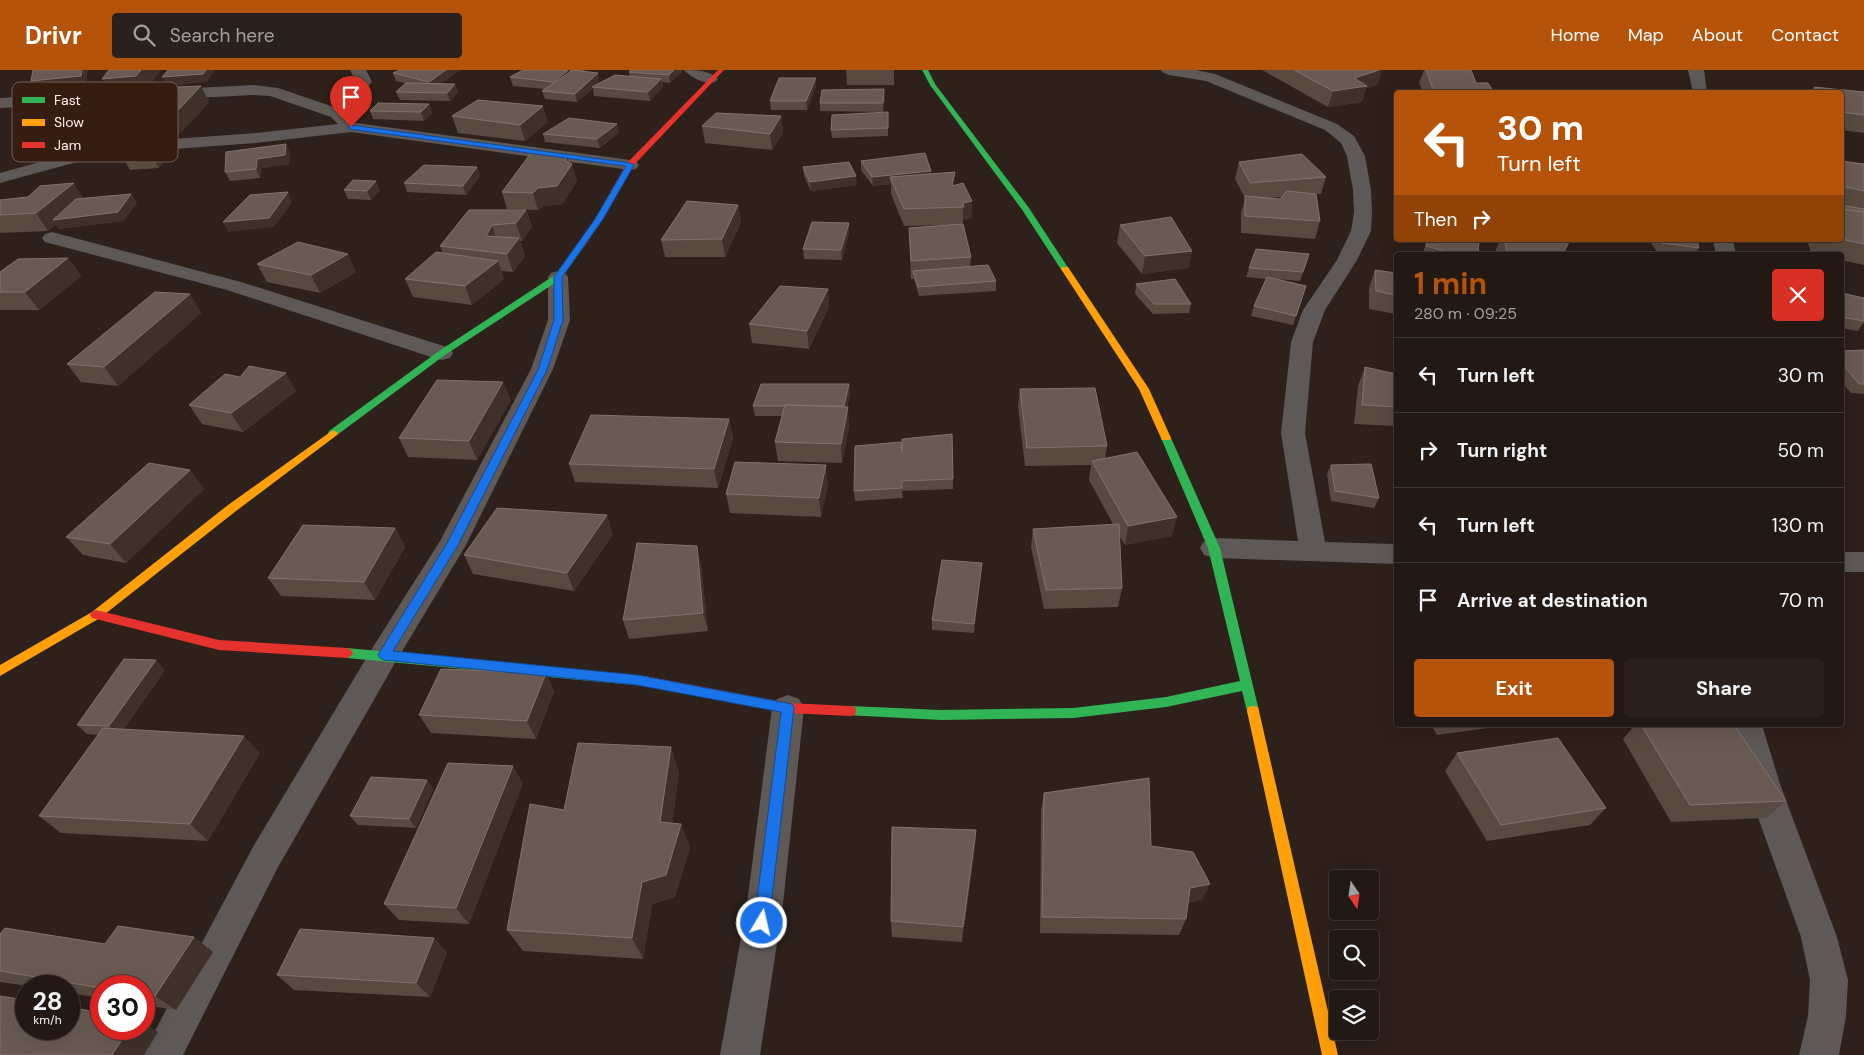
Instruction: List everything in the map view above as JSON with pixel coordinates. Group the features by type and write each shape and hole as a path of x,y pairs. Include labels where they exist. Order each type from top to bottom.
{"street":[{"path":"337,114 364,82 358,70"},
{"path":"692,70 716,75"},
{"path":"925,70 932,84 1026,210 1144,389 1214,548 1247,685 1330,1055"},
{"path":"1168,70 1210,77 1331,127 1348,140 1356,156 1362,190 1363,212 1360,231 1347,260 1314,310 1302,342 1293,433 1313,552"},
{"path":"1696,70 1700,90"},
{"path":"0,671 96,615 232,508 442,352 558,277 599,219 630,165 716,75"},
{"path":"178,94 254,90 272,91 337,114 351,127"},
{"path":"178,143 256,138 351,127 630,165"},
{"path":"0,178 58,162"},
{"path":"52,238 234,286 442,352"},
{"path":"162,1055 265,858 384,655 452,545 542,370 558,320 558,277"},
{"path":"1214,548 1394,554"},
{"path":"1844,562 1864,562"},
{"path":"96,615 219,645 384,655 637,680 788,708 941,715 1073,714 1166,702 1247,685"},
{"path":"740,1055 765,904 788,708"},
{"path":"1747,727 1763,784 1819,937 1828,980 1827,1016 1819,1055"}],"building":[{"path":"33,70 82,70 81,76 31,81"},
{"path":"109,70 141,70 136,76 102,79"},
{"path":"168,70 206,70 203,74 162,77"},
{"path":"400,70 446,70 429,82 393,73"},
{"path":"523,70 568,70 554,82 510,77"},
{"path":"573,70 598,73 575,94 542,91"},
{"path":"631,70 674,70 669,75 629,72"},
{"path":"1294,70 1379,70 1354,78 1367,86 1333,91"},
{"path":"1426,70 1471,70 1476,83 1488,83 1493,90 1433,90"},
{"path":"615,75 661,79 648,92 592,87"},
{"path":"779,78 816,78 806,101 770,101"},
{"path":"406,83 455,84 447,93 396,92"},
{"path":"201,86 178,110 178,87"},
{"path":"1814,87 1844,90 1816,90"},
{"path":"884,89 883,103 820,103 822,90"},
{"path":"1844,90 1864,92 1864,115 1844,112"},
{"path":"478,100 543,106 520,125 452,116"},
{"path":"378,103 429,104 421,112 370,111"},
{"path":"888,112 888,128 831,130 832,115"},
{"path":"716,113 781,116 770,134 702,126"},
{"path":"569,118 617,124 597,139 543,134"},
{"path":"286,144 285,155 257,159 256,169 225,172 226,152"},
{"path":"531,153 567,156 566,161 572,164 557,186 538,188 533,193 502,192"},
{"path":"925,153 931,171 872,177 861,161"},
{"path":"1302,154 1326,177 1250,183 1239,162"},
{"path":"1844,161 1864,164 1864,191 1844,187"},
{"path":"849,162 856,176 810,182 803,167"},
{"path":"424,165 477,167 463,186 404,183"},
{"path":"955,172 952,186 963,183 972,201 963,203 964,207 904,209 890,177"},
{"path":"353,180 376,181 367,191 344,190"},
{"path":"74,183 36,213 0,215 0,200 28,197 40,186"},
{"path":"1287,191 1316,194 1320,221 1245,216 1245,196 1280,199"},
{"path":"288,192 269,218 223,222 250,195"},
{"path":"131,194 118,212 53,220 76,199"},
{"path":"687,201 738,205 722,239 661,240"},
{"path":"1844,206 1864,209 1864,212 1844,209"},
{"path":"1844,209 1864,212 1864,244 1844,240"},
{"path":"469,210 526,210 516,223 492,225 486,236 519,238 507,254 440,246"},
{"path":"1171,217 1192,251 1145,256 1120,225"},
{"path":"812,222 849,223 841,250 803,249"},
{"path":"963,224 971,257 911,261 909,228"},
{"path":"298,242 348,254 311,275 257,264"},
{"path":"1427,242 1479,242 1478,252 1449,252 1426,246"},
{"path":"1505,242 1569,242 1564,252 1507,252"},
{"path":"1698,242 1699,248 1662,243"},
{"path":"1256,249 1309,254 1303,272 1249,268"},
{"path":"436,252 498,261 465,286 405,279"},
{"path":"68,258 25,292 0,292 0,272 18,259"},
{"path":"988,265 996,281 918,287 913,271"},
{"path":"1375,270 1394,273 1394,295 1376,291"},
{"path":"1267,277 1306,286 1296,316 1254,306"},
{"path":"1175,279 1191,304 1154,304 1136,284"},
{"path":"780,286 828,289 807,331 749,324"},
{"path":"155,292 190,294 104,367 67,364"},
{"path":"1844,294 1864,298 1864,321 1844,318"},
{"path":"1864,350 1864,384 1859,384 1844,366 1844,351"},
{"path":"249,366 286,373 231,413 189,405 225,374 240,377"},
{"path":"1365,367 1394,374 1394,407 1362,405"},
{"path":"437,380 503,382 469,441 399,438"},
{"path":"761,384 849,384 844,406 753,406"},
{"path":"1095,388 1107,446 1027,448 1020,389"},
{"path":"785,405 848,407 841,444 775,442"},
{"path":"591,415 729,419 714,469 569,464"},
{"path":"952,434 953,479 902,481 902,488 854,491 855,446 901,442 902,452 902,439"},
{"path":"1137,452 1177,517 1128,526 1092,461"},
{"path":"735,462 826,465 819,498 726,494"},
{"path":"149,463 190,470 110,544 66,537"},
{"path":"1371,464 1379,498 1335,491 1331,465"},
{"path":"497,508 607,515 567,573 464,555"},
{"path":"1119,524 1122,588 1046,590 1033,529"},
{"path":"303,525 395,528 364,582 268,578"},
{"path":"637,543 697,546 703,613 623,620"},
{"path":"942,560 982,563 974,624 932,620"},
{"path":"124,659 156,660 109,726 77,725"},
{"path":"441,669 546,673 527,721 419,715"},
{"path":"1642,727 1735,727 1786,801 1690,805"},
{"path":"103,728 244,736 190,824 39,816"},
{"path":"1558,738 1606,808 1501,825 1457,753"},
{"path":"578,743 671,747 660,822 681,824 666,875 642,882 632,938 507,930 530,804 564,810"},
{"path":"448,763 513,766 456,908 384,904"},
{"path":"371,777 427,780 409,819 350,816"},
{"path":"1149,778 1151,846 1193,852 1210,884 1190,888 1186,919 1042,917 1044,793"},
{"path":"892,827 976,830 963,927 891,921"},
{"path":"118,926 194,937 155,996 155,975 90,975 90,986 80,984 80,975 24,975 0,971 0,934 5,928 105,944"},
{"path":"300,929 434,938 416,983 277,975"},
{"path":"0,996 15,998 15,1040 80,1040 80,1009 90,1011 90,1040 122,1040 112,1055 0,1055"}],"traffic: fast":[{"path":"925,70 932,84 1026,210 1065,269"},
{"path":"333,433 442,353 558,277 581,245"},
{"path":"1166,438 1214,548 1253,711"},
{"path":"347,653 645,681"},
{"path":"850,711 941,715 1073,713 1166,702 1247,685"}],"traffic: slow":[{"path":"1065,269 1144,389 1166,438"},
{"path":"0,671 96,615 232,508 333,433"},
{"path":"1253,711 1330,1055"}],"traffic: jam":[{"path":"581,245 599,219 630,165 721,70"},
{"path":"96,615 219,645 347,653"},
{"path":"645,681 788,708 850,711"}],"route":[{"path":"351,127 630,165 599,219 558,277 558,320 542,370 452,545 384,655 637,680 788,708 762,923"}]}
